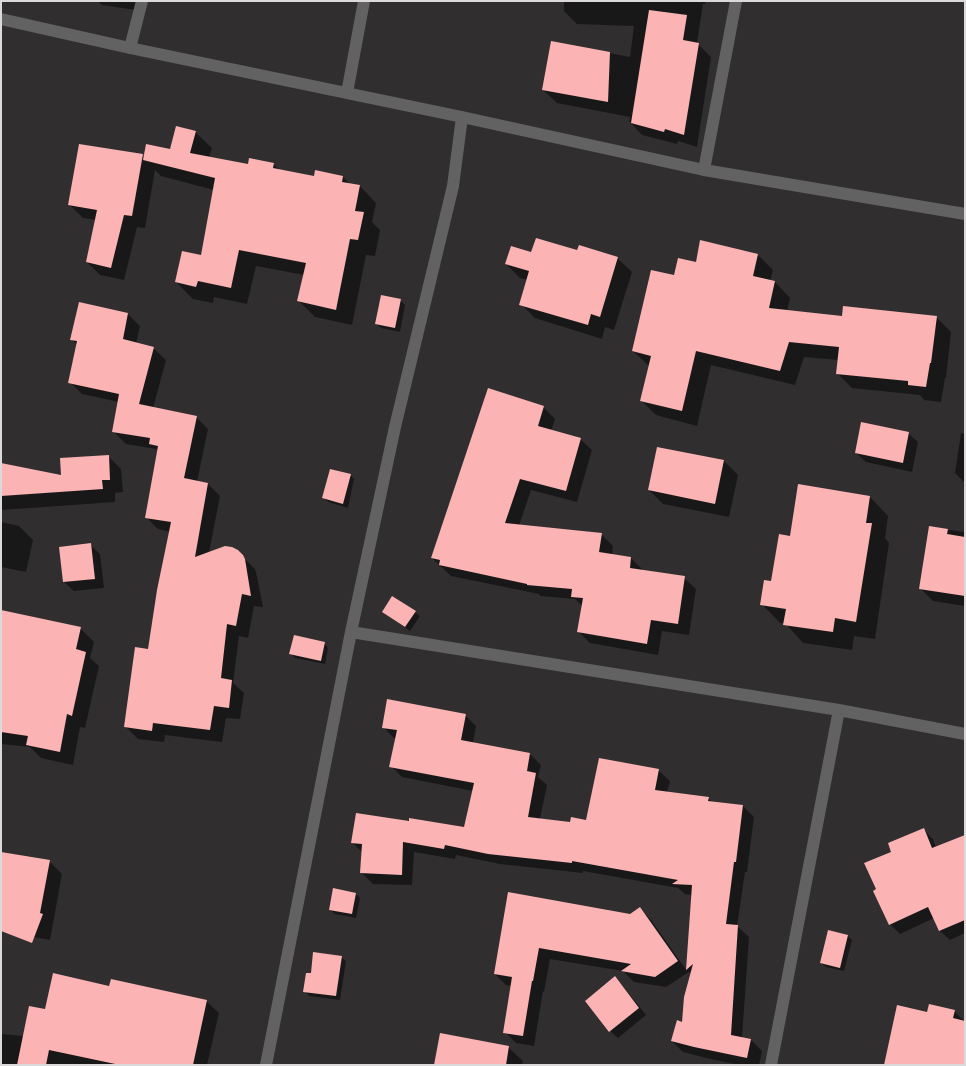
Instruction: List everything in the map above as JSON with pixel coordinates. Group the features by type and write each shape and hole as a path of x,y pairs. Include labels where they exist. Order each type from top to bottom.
{"street":[{"path":"130,48 142,1"},
{"path":"347,93 364,1"},
{"path":"704,170 736,1"},
{"path":"1,19 704,170 965,214"},
{"path":"266,1065 350,632 395,427 453,186 462,117"},
{"path":"350,632 839,710 965,734"},
{"path":"771,1065 839,710"}],"building":[{"path":"649,10 687,15 683,40 699,43 684,135 665,129 664,132 631,123"},
{"path":"551,41 610,52 608,102 542,90"},
{"path":"176,126 196,131 190,153 248,164 249,158 274,163 273,168 314,176 315,170 343,176 342,182 360,185 355,211 364,212 358,240 350,239 336,310 297,301 306,263 239,250 231,288 198,281 196,287 175,282 182,251 201,255 215,178 143,160 146,144 170,149"},
{"path":"79,144 143,154 132,216 124,215 111,268 86,262 97,210 68,205"},
{"path":"536,238 577,250 579,245 618,257 600,317 591,314 588,325 519,305 529,271 505,264 511,246 531,252"},
{"path":"700,240 758,254 753,276 775,281 769,308 842,316 843,306 937,316 926,387 908,385 908,381 836,374 839,347 789,342 780,371 696,351 682,411 640,401 651,356 632,351 651,270 674,275 678,258 696,262"},
{"path":"381,295 401,299 395,328 375,324"},
{"path":"79,302 128,313 123,339 154,347 139,404 197,416 184,478 208,483 195,557 225,546 238,550 245,559 251,596 242,594 236,626 227,624 221,678 232,680 229,708 214,706 210,730 153,723 152,731 124,727 135,647 148,649 157,590 171,522 145,518 158,446 149,444 150,438 112,432 119,394 68,383 77,341 70,340"},
{"path":"488,388 544,406 538,426 581,438 566,491 520,479 505,523 602,533 599,552 631,557 630,568 685,576 678,624 651,620 647,644 577,632 583,598 571,597 572,589 527,585 439,565 440,560 431,558"},
{"path":"861,422 909,432 903,463 855,453"},
{"path":"657,447 724,460 715,504 648,490"},
{"path":"109,455 110,480 102,480 103,489 1,496 1,463 61,475 60,458"},
{"path":"330,469 351,474 343,504 322,498"},
{"path":"798,484 870,496 866,523 872,523 856,622 835,618 833,632 783,625 786,609 760,605 764,580 771,581 779,534 790,536"},
{"path":"929,526 948,529 947,534 965,537 965,596 919,589"},
{"path":"91,543 95,579 63,582 59,547"},
{"path":"392,596 416,611 405,627 382,612"},
{"path":"1,610 81,627 76,649 86,652 72,716 67,714 60,752 26,745 28,736 1,732"},
{"path":"294,635 325,642 321,661 289,654"},
{"path":"387,699 466,714 461,740 530,753 527,771 536,773 528,817 570,822 571,817 586,820 599,758 659,769 655,790 709,797 708,801 743,805 726,924 738,925 731,1035 751,1039 747,1058 671,1041 677,1020 682,1022 684,997 693,964 686,970 692,885 672,884 678,880 572,861 572,863 488,854 445,845 444,849 403,842 402,875 360,873 362,844 351,843 356,813 409,821 409,818 464,827 474,783 389,767 397,730 382,728"},
{"path":"924,828 932,848 965,835 965,920 939,931 928,907 889,925 873,891 876,889 864,863 891,852 888,843"},
{"path":"1,852 50,860 40,913 43,914 32,943 1,931"},
{"path":"333,888 356,893 352,914 329,910"},
{"path":"508,892 630,914 640,907 678,961 655,977 621,971 631,964 539,948 523,1036 503,1033 512,977 494,974"},
{"path":"828,930 848,935 840,968 820,963"},
{"path":"313,952 342,956 336,996 303,992 306,973 311,973"},
{"path":"53,973 109,986 111,979 207,1000 193,1065 120,1065 49,1050 46,1065 17,1065 29,1006 45,1009"},
{"path":"615,976 639,1008 609,1032 585,1001"},
{"path":"929,1004 955,1010 953,1018 965,1021 965,1065 884,1065 897,1005 927,1012"},
{"path":"440,1033 509,1046 506,1065 434,1065"}]}
